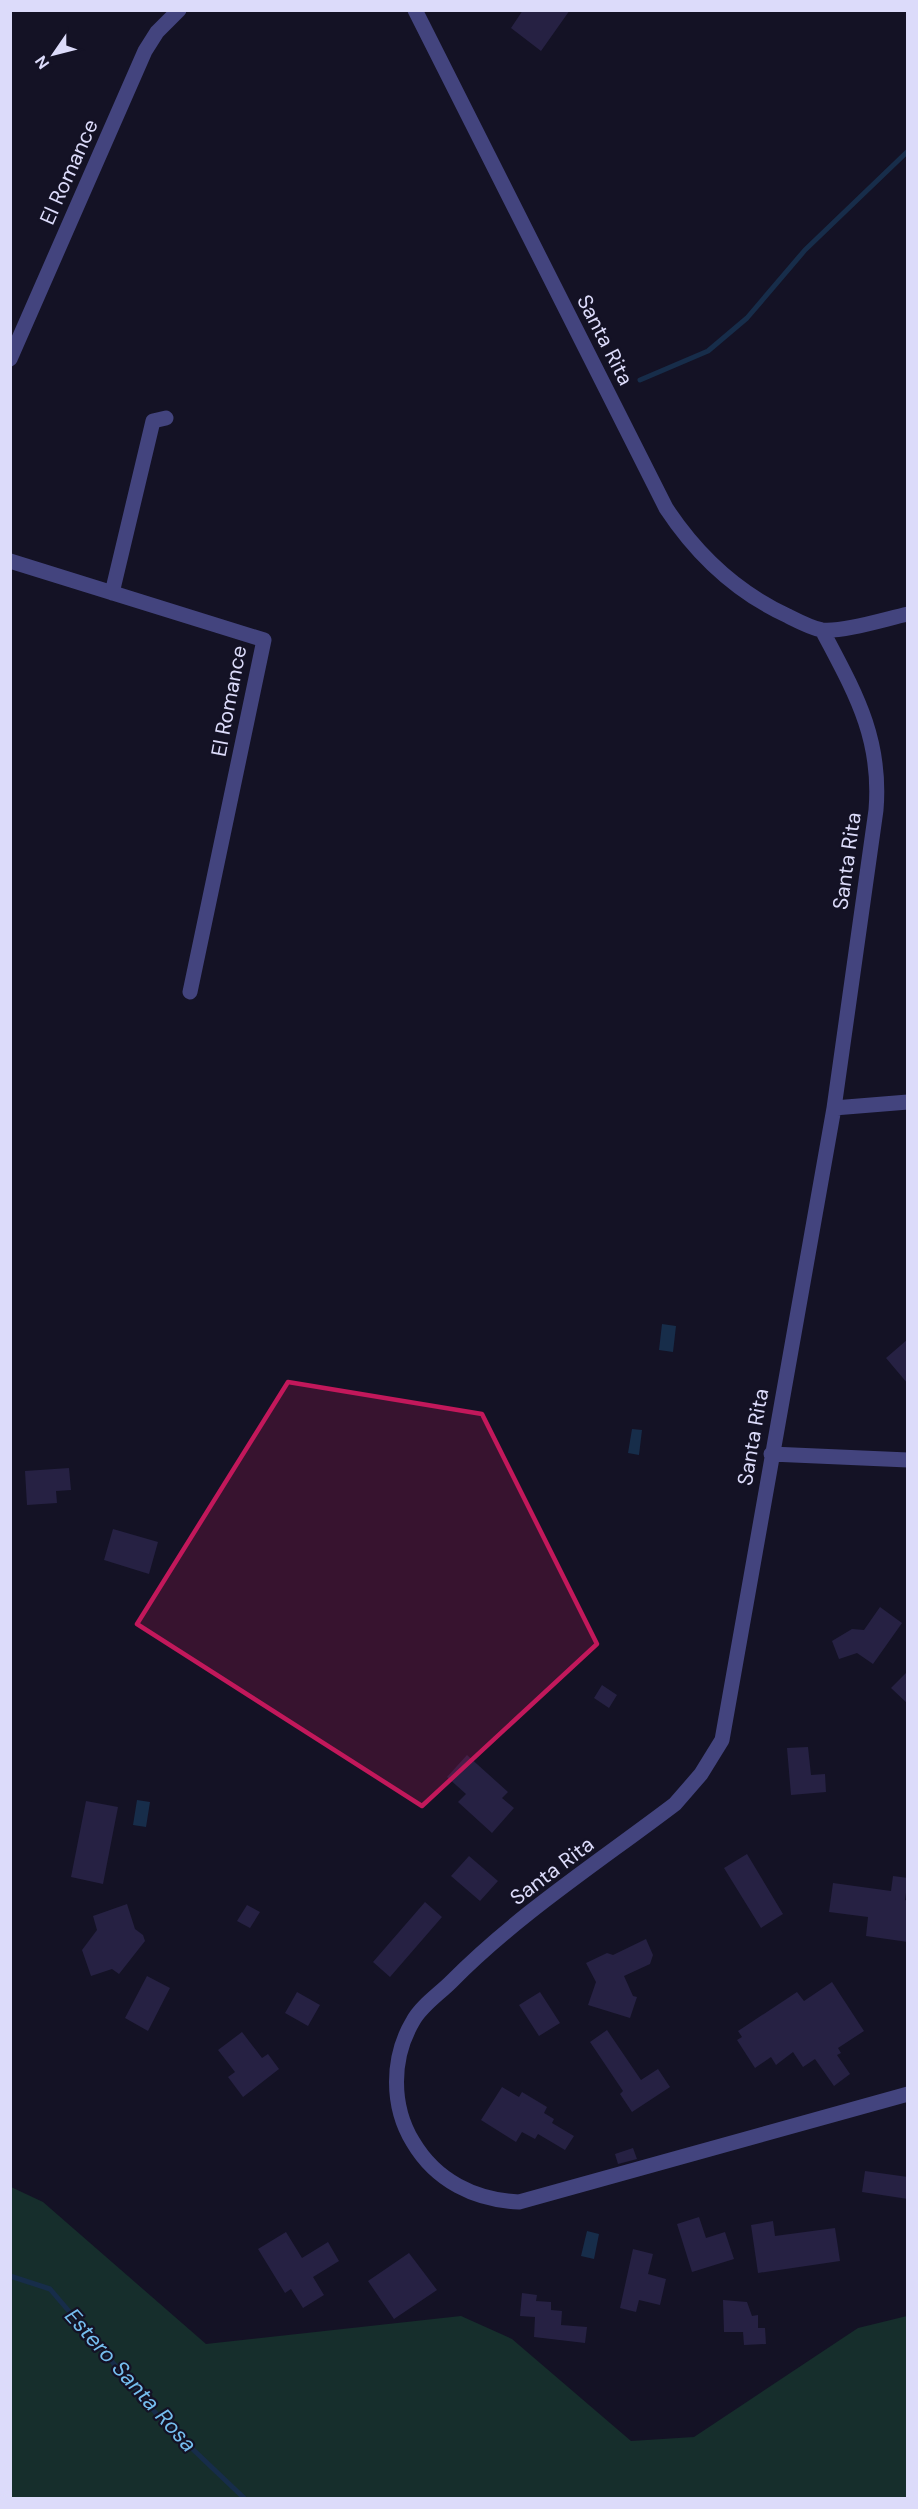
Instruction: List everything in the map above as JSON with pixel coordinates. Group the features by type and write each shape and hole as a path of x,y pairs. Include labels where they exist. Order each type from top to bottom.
{"street":[{"name":"El Romance","path":"10,359 145,51 157,32 179,10"},
{"name":"Santa Rita","path":"416,10 666,508 697,550 736,586 777,611 822,630 864,713 877,772 876,810 834,1108 722,1740 701,1774 675,1804 480,1952 414,2018 406,2034 397,2068 398,2103 410,2136 423,2157 441,2175 470,2192 486,2198 519,2202 908,2094"},
{"path":"111,593 153,421 166,418"},
{"name":"El Romance","path":"10,561 264,640 190,992"},
{"path":"822,630 865,624 908,614"},
{"path":"834,1108 908,1102"},
{"path":"771,1454 908,1460"}],"highlighted area":[{"path":"288,1382 482,1414 597,1644 422,1806 137,1624"}],"green space":[{"path":"11,2187 43,2202 206,2344 461,2316 512,2339 631,2441 694,2437 858,2328 907,2316 907,2498 11,2498"}],"water":[{"path":"662,1324 676,1326 673,1352 659,1350"},
{"path":"632,1429 642,1430 639,1455 628,1453"},
{"path":"137,1800 150,1802 146,1827 133,1825"},
{"path":"587,2231 599,2234 594,2259 581,2256"}],"building":[{"path":"523,10 570,10 541,51 511,28"},
{"path":"908,1339 908,1384 886,1358"},
{"path":"69,1468 71,1490 56,1491 57,1503 27,1505 25,1471"},
{"path":"113,1529 158,1542 149,1574 104,1560"},
{"path":"880,1607 902,1623 873,1664 857,1653 839,1659 832,1641 852,1629 864,1630"},
{"path":"908,1671 908,1704 891,1688"},
{"path":"602,1685 617,1695 609,1708 594,1698"},
{"path":"808,1747 811,1775 825,1774 826,1792 791,1795 787,1748"},
{"path":"467,1755 508,1792 502,1798 514,1808 492,1833 458,1802 466,1794 447,1777"},
{"path":"86,1801 118,1807 103,1884 71,1877"},
{"path":"747,1854 783,1914 761,1928 724,1868"},
{"path":"469,1856 498,1881 480,1901 451,1876"},
{"path":"893,1876 908,1878 905,1900 908,1901 908,1942 866,1936 868,1917 829,1912 833,1883 891,1891"},
{"path":"425,1902 442,1917 390,1977 373,1962"},
{"path":"127,1904 135,1929 143,1935 145,1941 119,1974 112,1969 91,1976 82,1950 97,1930 93,1916"},
{"path":"247,1905 260,1912 250,1928 237,1921"},
{"path":"646,1939 653,1955 650,1964 624,1976 633,1996 637,1997 630,2018 588,2005 596,1982 586,1963 607,1953 613,1955"},
{"path":"147,1976 170,1988 148,2031 125,2018"},
{"path":"832,1982 864,2031 838,2048 841,2053 837,2055 850,2074 834,2086 815,2059 803,2067 793,2052 776,2065 771,2057 755,2068 737,2040 742,2037 738,2031 797,1992 804,2001"},
{"path":"297,1992 320,2005 308,2026 285,2013"},
{"path":"540,1992 560,2023 539,2036 519,2005"},
{"path":"607,2030 641,2080 658,2069 670,2087 632,2112 620,2094 623,2091 590,2042"},
{"path":"242,2032 262,2058 268,2054 279,2069 243,2097 228,2077 235,2072 218,2050"},
{"path":"502,2087 519,2097 522,2092 547,2107 544,2113 554,2119 552,2123 574,2136 565,2150 538,2134 535,2139 522,2132 516,2142 481,2120"},
{"path":"633,2148 637,2159 618,2164 615,2154"},
{"path":"865,2171 908,2177 908,2199 862,2192"},
{"path":"699,2217 706,2238 725,2232 734,2259 692,2272 677,2224"},
{"path":"773,2221 775,2236 835,2228 840,2261 758,2273 751,2225"},
{"path":"286,2232 302,2258 328,2242 339,2261 313,2277 324,2295 303,2308 291,2289 285,2293 258,2249"},
{"path":"633,2249 653,2254 648,2274 666,2279 660,2305 639,2300 636,2312 620,2308"},
{"path":"409,2253 437,2290 394,2319 368,2281"},
{"path":"522,2293 537,2295 536,2301 551,2302 551,2310 562,2311 561,2325 587,2327 585,2343 534,2337 535,2317 520,2316"},
{"path":"723,2300 747,2302 752,2316 758,2315 758,2328 765,2328 766,2344 744,2345 743,2332 724,2332"}],"waterway":[{"path":"640,380 708,351 747,318 805,250 908,151"},
{"name":"Estero Santa Rosa","path":"10,2276 50,2289 161,2419 244,2498"}]}
